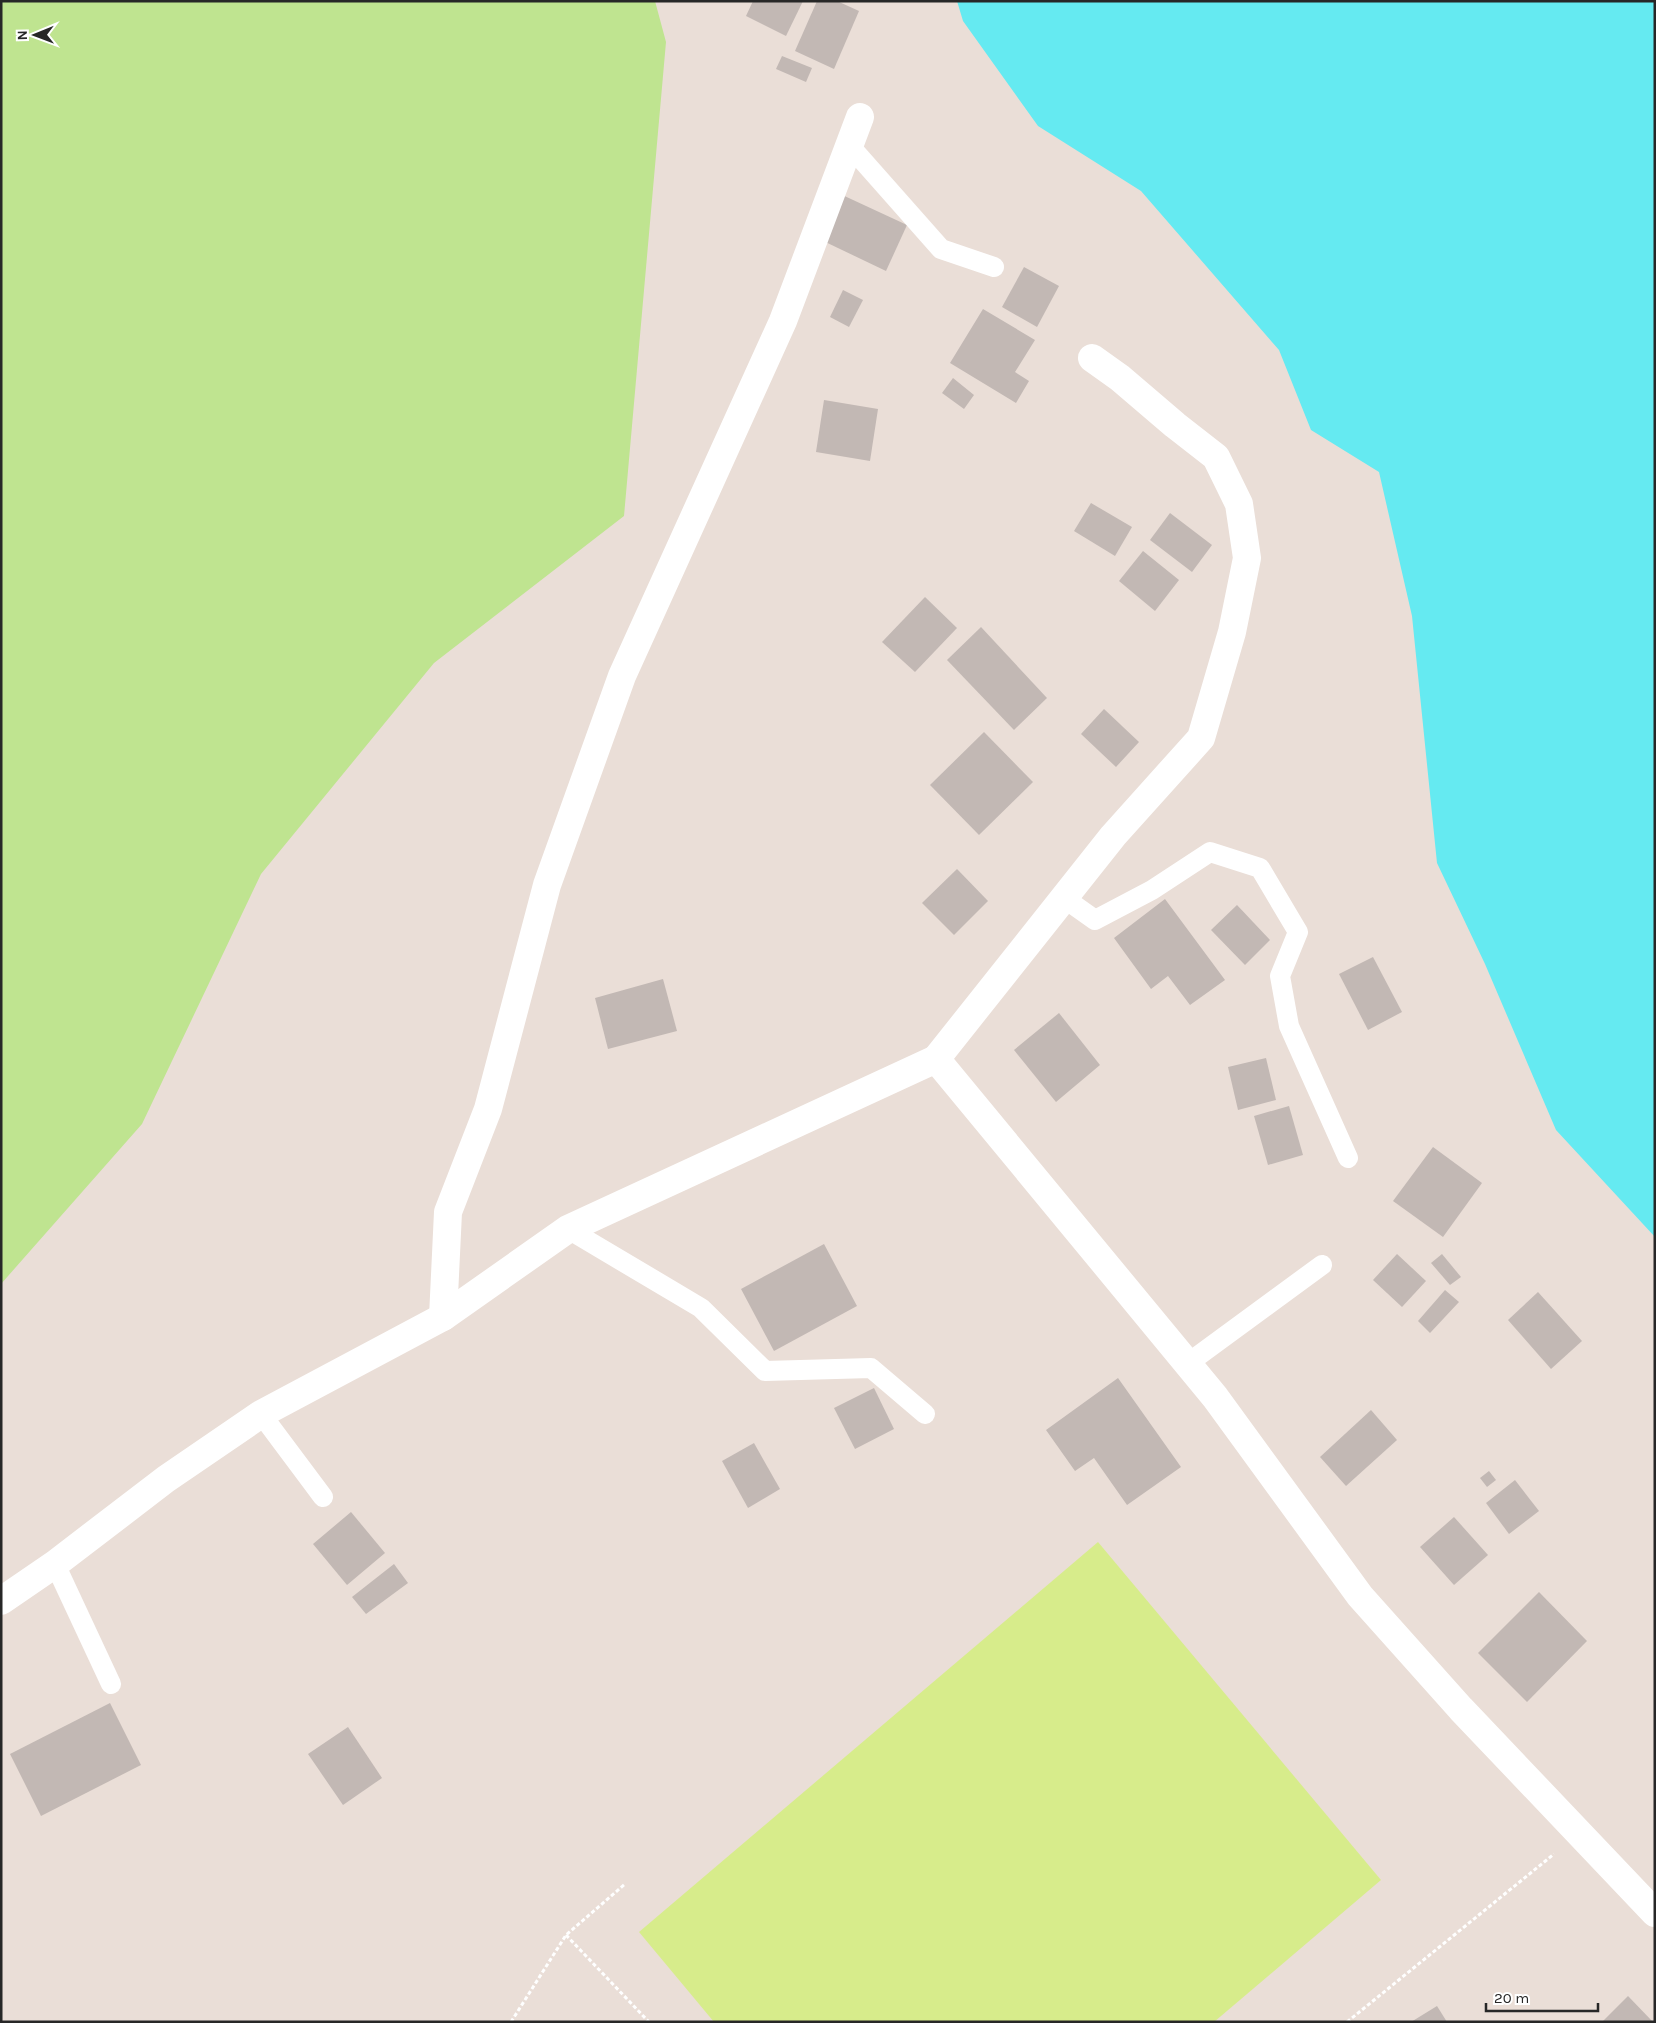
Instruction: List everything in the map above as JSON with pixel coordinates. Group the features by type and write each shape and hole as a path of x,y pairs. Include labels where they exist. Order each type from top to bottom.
{"street":[{"path":"443,1317 448,1212 488,1109 548,885 622,676 783,320 860,117"},
{"path":"1,1601 55,1564 166,1479 261,1414 443,1317 568,1229 936,1059 1113,836 1201,738 1232,632 1247,558 1239,504 1216,457 1175,426 1120,378 1092,358"},
{"path":"936,1059 1215,1397 1360,1596 1461,1709 1655,1913"}],"lane":[{"path":"849,145 941,249 994,267"},
{"path":"1064,898 1095,920 1152,890 1210,852 1260,868 1298,932 1280,976 1289,1026 1348,1158"},
{"path":"568,1229 701,1308 765,1371 871,1368 925,1414"},
{"path":"1187,1364 1322,1266"},
{"path":"261,1414 323,1497"},
{"path":"55,1564 111,1684"}],"path":[{"path":"1347,2022 1580,1834"},
{"path":"511,2022 566,1935 625,1884"},
{"path":"566,1935 650,2022"}],"green space":[{"path":"1,1 655,1 666,42 624,516 434,663 261,874 142,1124 1,1284"},
{"path":"1098,1542 1381,1880 1214,2022 714,2022 639,1932"}],"water":[{"path":"957,1 1655,1 1655,1237 1556,1130 1485,964 1437,863 1412,616 1379,472 1311,430 1279,350 1141,191 1038,126 963,21"}],"building":[{"path":"753,1 803,1 786,36 746,16"},
{"path":"817,1 837,1 859,11 834,69 795,51"},
{"path":"782,56 812,68 806,82 776,69"},
{"path":"838,193 907,225 886,271 817,238"},
{"path":"1024,267 1059,286 1037,327 1002,307"},
{"path":"843,290 863,300 849,327 830,317"},
{"path":"983,309 1035,340 1015,372 1029,381 1016,403 950,363"},
{"path":"953,378 974,395 964,409 942,393"},
{"path":"824,400 878,409 870,461 816,452"},
{"path":"1091,503 1132,527 1115,556 1074,531"},
{"path":"1170,513 1212,545 1192,572 1150,540"},
{"path":"1143,551 1179,580 1155,611 1119,581"},
{"path":"925,597 957,628 915,672 882,642"},
{"path":"981,627 1047,698 1014,730 947,660"},
{"path":"1104,709 1139,742 1116,767 1081,734"},
{"path":"984,732 1033,782 979,835 930,785"},
{"path":"957,869 988,901 954,935 922,903"},
{"path":"1165,899 1225,980 1190,1005 1168,976 1151,989 1114,938"},
{"path":"1237,905 1270,940 1245,965 1211,930"},
{"path":"1373,957 1402,1012 1368,1030 1339,974"},
{"path":"663,979 677,1031 608,1049 595,998"},
{"path":"1059,1013 1100,1065 1056,1102 1014,1050"},
{"path":"1266,1058 1276,1100 1238,1110 1228,1067"},
{"path":"1289,1106 1303,1155 1268,1165 1254,1116"},
{"path":"1433,1147 1482,1183 1443,1237 1393,1201"},
{"path":"824,1244 857,1306 774,1351 741,1289"},
{"path":"1397,1254 1426,1281 1402,1307 1373,1280"},
{"path":"1442,1254 1461,1277 1450,1285 1431,1263"},
{"path":"1445,1290 1459,1302 1430,1333 1418,1321"},
{"path":"1538,1292 1582,1341 1551,1369 1508,1320"},
{"path":"1118,1378 1181,1467 1127,1505 1094,1458 1075,1471 1046,1430"},
{"path":"874,1388 894,1429 855,1449 834,1408"},
{"path":"1371,1410 1397,1440 1346,1486 1320,1457"},
{"path":"754,1443 780,1489 748,1508 722,1461"},
{"path":"1489,1471 1496,1480 1487,1487 1480,1478"},
{"path":"1515,1480 1539,1511 1509,1534 1486,1503"},
{"path":"351,1512 385,1553 347,1585 313,1544"},
{"path":"1454,1517 1488,1555 1454,1585 1420,1547"},
{"path":"394,1564 408,1583 366,1614 352,1597"},
{"path":"1539,1592 1587,1641 1527,1702 1478,1653"},
{"path":"110,1703 141,1765 41,1816 10,1754"},
{"path":"348,1727 382,1778 343,1805 308,1754"},
{"path":"1628,1996 1653,2022 1602,2022"},
{"path":"1437,2006 1447,2022 1411,2022"}]}
